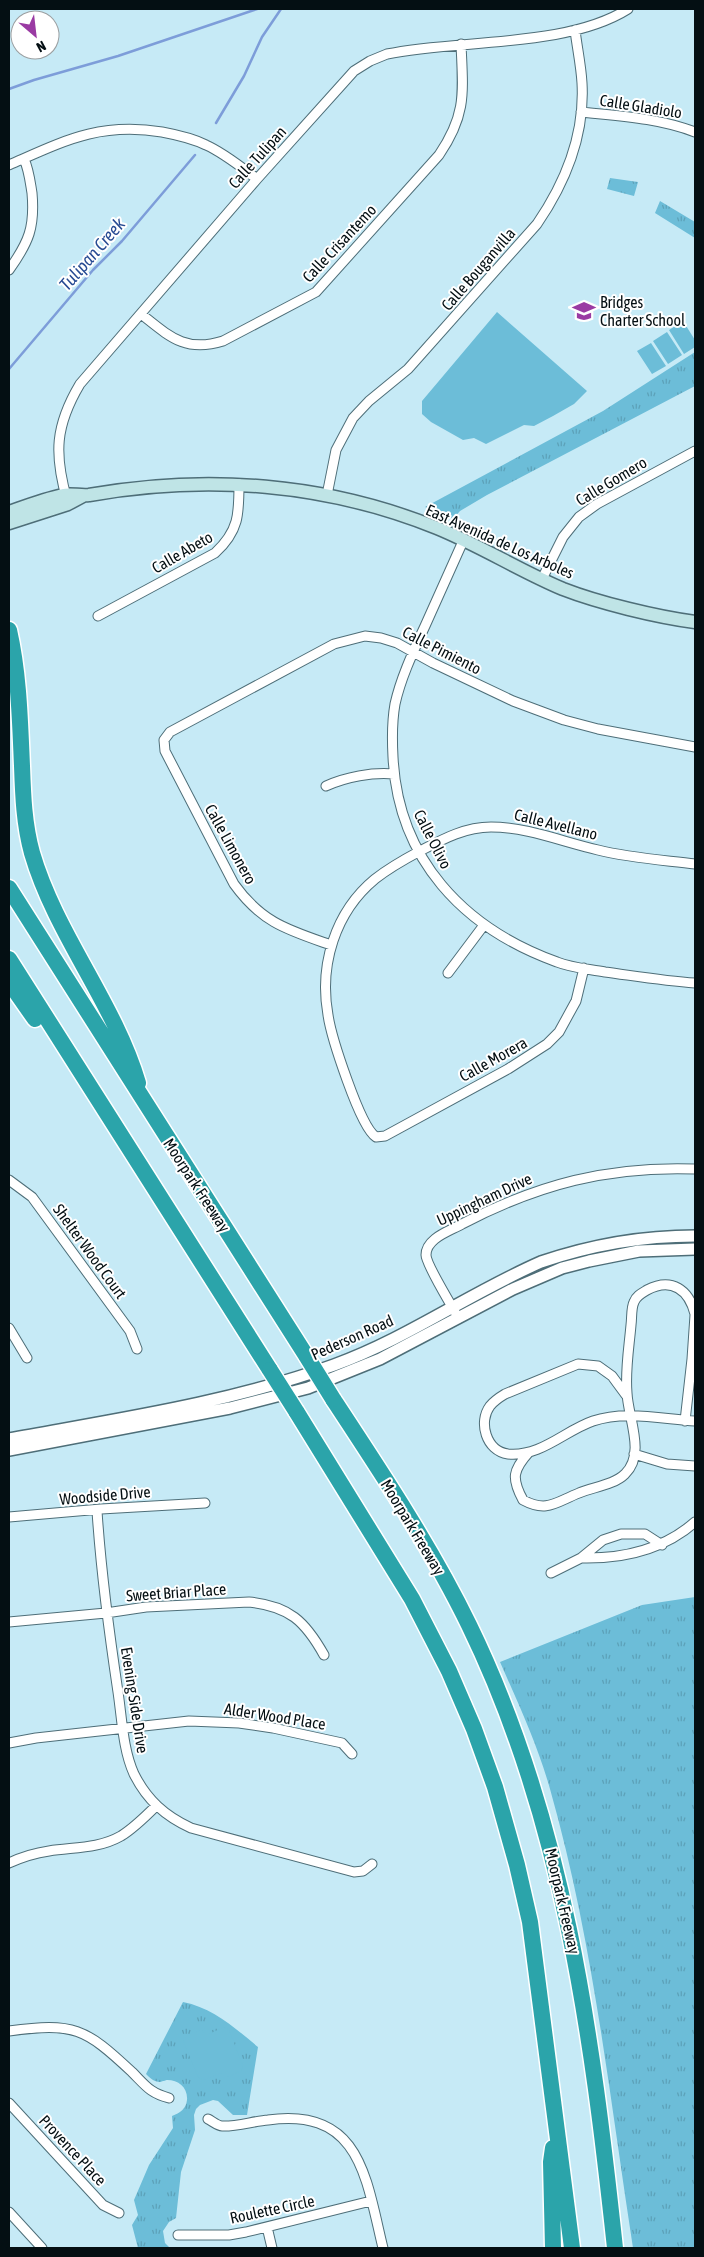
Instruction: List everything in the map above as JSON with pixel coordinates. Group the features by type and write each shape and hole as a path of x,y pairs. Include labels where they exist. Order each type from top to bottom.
{"highway":[{"path":"9,630 14,657 18,701 24,813 31,850 48,900 130,1055 144,1102"},
{"name":"Moorpark Freeway","path":"9,888 426,1547 469,1625 523,1753 550,1843 577,1962 588,2025 615,2248"},
{"path":"9,959 296,1411 412,1599 449,1671 474,1729 495,1787 517,1865 530,1922 572,2248"},
{"path":"9,982 141,1167"},
{"path":"553,2248 551,2162 557,2124"},
{"path":"607,2176 620,2248"}],"main road":[{"name":"East Avenida de Los Arboles","path":"9,512 126,488 212,482 283,487 327,495 397,513 464,539 542,579 601,601 695,622"},
{"name":"East Avenida de Los Arboles","path":"9,523 66,499"}],"street":[{"name":"Calle Tulipan","path":"66,499 57,454 61,423 67,405 80,384 257,179 349,76 362,66 387,54 461,44 547,36 575,30 628,9"},
{"name":"Calle Bouganvilla","path":"327,495 336,450 353,418 369,401 408,370 537,224 552,202 576,148 581,112 582,84 575,30"},
{"name":"Calle Crisantemo","path":"141,314 174,339 187,344 212,345 316,292 438,155 453,135 460,113 463,87 461,44"},
{"name":"Calle Gladiolo","path":"581,112 636,118 670,124 695,132"},
{"path":"9,165 73,138 96,132 134,128 181,135 195,140 220,153 257,179"},
{"path":"9,270 26,243 33,225 34,214 29,172 24,159"},
{"name":"Calle Gomero","path":"542,579 563,537 579,517 597,504 695,451"},
{"name":"Calle Abeto","path":"98,616 215,553 225,544 235,527 239,512 239,484"},
{"name":"Calle Olivo","path":"464,539 413,652 395,706 392,735 394,774 402,813 419,852 446,892 484,925 516,945 558,963 695,983"},
{"name":"Calle Pimiento","path":"164,740 166,735 177,727 334,644 365,636 382,638 513,701 564,720 598,729 695,747"},
{"name":"Calle Limonero","path":"164,740 163,745 169,760 234,884 246,901 262,916 286,929 331,945"},
{"path":"326,786 339,780 394,774"},
{"name":"Calle Avellano","path":"376,1137 366,1127 360,1114 329,1026 325,999 325,982 331,945 346,913 358,896 375,879 419,852 461,831 477,827 509,827 600,851 695,864"},
{"path":"448,973 484,925"},
{"name":"Calle Morera","path":"376,1137 385,1136 508,1069 547,1044 559,1032 576,1001 584,968"},
{"name":"Uppingham Drive","path":"458,1318 429,1266 426,1254 429,1245 437,1237 497,1206 549,1186 620,1172 647,1169 695,1169"},
{"name":"Shelter Wood Court","path":"9,1180 32,1197 130,1331 137,1348"},
{"name":"Pederson Road","path":"9,1438 219,1399 292,1379 360,1354 516,1273 566,1254 634,1239 695,1236"},
{"name":"Pederson Road","path":"9,1450 230,1408 308,1388 380,1359 513,1289 562,1268 629,1253 695,1249"},
{"path":"529,1452 515,1472 514,1482 523,1500 542,1507 555,1505 584,1491 623,1476 632,1464 634,1454 626,1372 633,1303 640,1293 654,1286 669,1285 681,1289 688,1296 695,1315 685,1420"},
{"path":"9,1328 27,1358"},
{"path":"627,1395 612,1376 598,1366 578,1364 505,1394 490,1406 486,1415 484,1430 496,1449 503,1453 529,1452 558,1441 592,1422 630,1416 695,1422"},
{"path":"634,1454 666,1464 695,1466"},
{"name":"Woodside Drive","path":"9,1517 204,1503"},
{"name":"Evening Side Drive","path":"97,1510 101,1574 128,1756 142,1790 156,1806 172,1819 191,1828 354,1872 362,1871 372,1864"},
{"path":"582,1558 624,1556 662,1545 695,1522"},
{"path":"552,1573 582,1558 603,1540 621,1534 645,1534 662,1545"},
{"name":"Sweet Briar Place","path":"9,1622 106,1613 146,1607 248,1602 265,1604 286,1611 302,1622 324,1655"},
{"name":"Alder Wood Place","path":"9,1743 36,1738 124,1730 189,1721 240,1722 342,1742 352,1754"},
{"path":"9,1863 28,1855 90,1847 109,1842 132,1828 156,1806"},
{"path":"9,2031 43,2026 74,2030 91,2037 106,2048 155,2094 169,2098"},
{"name":"Provence Place","path":"9,2103 103,2205 119,2213"},
{"path":"208,2119 221,2126 288,2117 307,2119 324,2125 342,2137 355,2153 363,2170 382,2248"},
{"name":"Roulette Circle","path":"178,2235 229,2235 371,2202"},
{"path":"9,2212 42,2248"},
{"path":"267,2227 272,2248"}],"green space":[{"path":"610,178 638,182 634,196 607,189"},
{"path":"660,201 695,222 695,238 655,213"},
{"path":"497,312 587,391 574,404 534,426 524,425 486,444 474,438 463,440 431,422 422,414 422,401"},
{"path":"683,321 695,340 695,347 684,354 669,330"},
{"path":"667,332 682,355 668,364 653,341"},
{"path":"651,343 666,366 652,374 637,351"},
{"path":"695,352 695,386 487,495 460,511 453,519 425,507 603,411"},
{"path":"695,1597 695,2248 633,2248 599,2017 578,1903 565,1846 540,1757 500,1662 642,1605"},
{"path":"183,2002 214,2014 258,2047 247,2115 233,2115 218,2101 213,2100 200,2105 196,2109 194,2115 195,2130 181,2172 176,2218 169,2222 163,2231 165,2243 170,2248 138,2248 132,2225 138,2215 134,2200 149,2165 173,2128 172,2116 182,2110 187,2100 186,2092 179,2083 171,2080 156,2081 146,2074"},
{"path":"224,2027 229,2030 243,2066 241,2071 228,2077 221,2073 203,2080 198,2077 183,2040 187,2036 201,2030 207,2035"}],"waterway":[{"path":"9,89 118,56 257,9"},
{"name":"Tulipan Creek","path":"216,123 244,76 262,37 281,9"},
{"name":"Tulipan Creek","path":"9,369 93,270 122,241 195,155"}],"place":[{"name":"Bridges Charter School","path":"584,311"}]}
